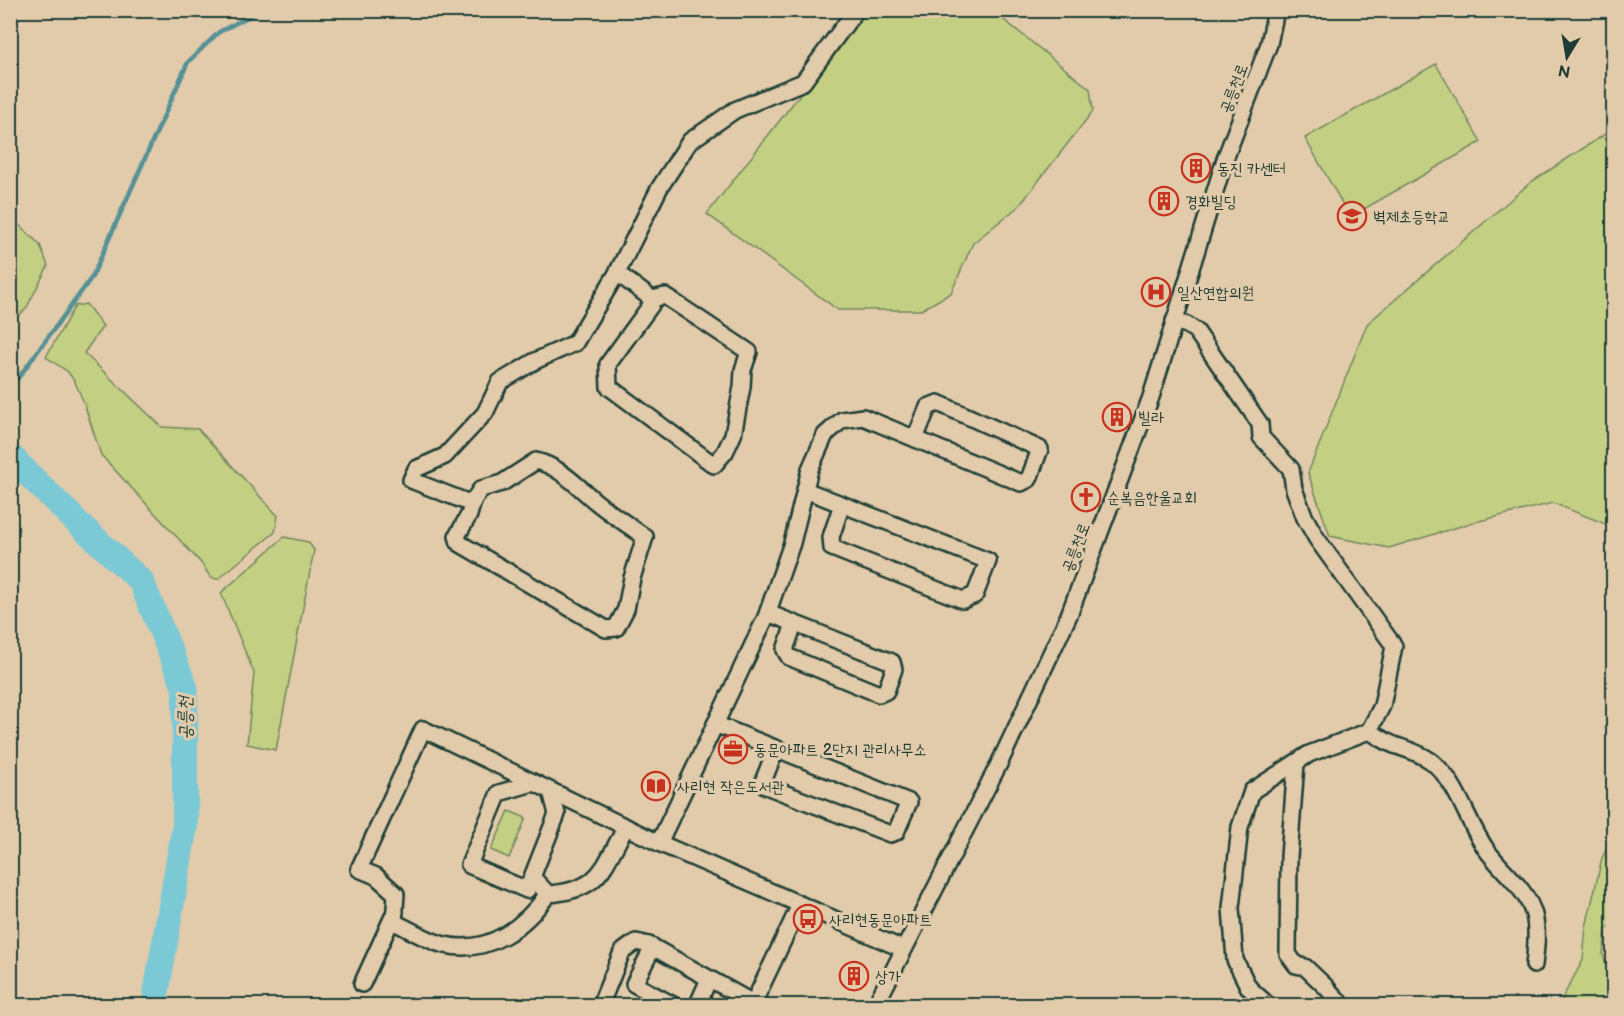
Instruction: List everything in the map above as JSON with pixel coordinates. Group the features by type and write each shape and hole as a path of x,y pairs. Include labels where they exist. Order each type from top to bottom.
{"street":[{"path":"472,504 411,480 416,469 445,456 485,414 500,382 535,360 575,343 617,273 660,187 690,141 735,110 803,82 856,10"},
{"name":"공릉천로","path":"875,1005 999,764 1069,615 1151,397 1225,159 1269,44 1276,10"},
{"path":"617,273 652,299 665,296 749,352 743,370 733,435 714,465 609,387 608,364 651,305 652,299"},
{"path":"1174,321 1196,331 1260,424 1261,437 1290,469 1294,489 1305,518 1317,539 1394,646 1395,651 1382,706 1369,731 1309,754 1252,791 1240,827 1231,908 1235,960 1249,988 1269,1005"},
{"path":"659,843 768,613 792,543 810,469 825,435 842,420 863,417 915,439 1021,483 1029,479 1040,449 938,403 928,406 915,439"},
{"path":"537,461 545,463 571,480 595,501 645,537 632,579 626,609 616,628 606,629 459,543 457,536 469,515 472,504 481,489 502,483 537,461"},
{"path":"805,490 842,504 988,561 975,595 963,600 832,548 831,537 842,504"},
{"path":"768,613 892,662 894,669 886,691 879,694 789,657 785,650 794,624"},
{"path":"715,724 909,802 896,832 890,834 766,786 764,779 776,749"},
{"path":"626,827 602,871 588,885 572,892 548,894 533,915 506,935 477,947 444,945 394,922 396,894 376,876 359,869 423,729 533,783 551,791 626,827 659,843 903,949"},
{"path":"1369,731 1384,740 1422,755 1447,777 1487,852 1526,895 1534,916 1537,939 1534,965"},
{"path":"1296,763 1289,857 1288,954 1296,965 1305,967 1343,1005"},
{"path":"533,783 499,793 469,865 527,890 557,814 551,791"},
{"path":"532,877 548,894"},
{"path":"600,1005 622,952 636,942 652,947 753,1004 800,904"},
{"path":"362,984 394,912"},
{"path":"652,947 634,984 675,1005"},
{"path":"697,1005 709,979"}],"green space":[{"path":"865,11 993,11 1090,89 1093,111 1019,206 973,243 951,293 921,310 838,310 707,214"},
{"path":"1436,64 1481,142 1350,217 1305,138"},
{"path":"1613,129 1613,527 1553,503 1471,523 1389,548 1330,536 1308,473 1367,324 1531,182"},
{"path":"10,216 40,245 48,266 26,309 11,322"},
{"path":"86,304 103,326 84,353 162,427 198,429 278,516 275,532 218,579 211,578 201,563 101,455 75,382 68,372 46,357 75,306"},
{"path":"284,537 308,542 314,550 276,750 247,744 254,673 221,593"},
{"path":"509,811 526,818 509,858 491,850"},
{"path":"1613,836 1613,924 1606,930 1603,954 1613,990 1613,1005 1561,1005 1583,960 1586,927 1602,858"}],"waterway":[{"path":"10,386 92,277 188,62 219,32 261,10"},
{"name":"공릉천","path":"10,456 141,581 185,687 185,825 154,1006"}],"place":[{"name":"동진 카센터","path":"1196,168"},
{"name":"경화빌딩","path":"1164,201"},
{"name":"벽제초등학교","path":"1352,216"},
{"name":"일산연합의원","path":"1156,292"},
{"name":"빌라","path":"1117,417"},
{"name":"순복음한울교회","path":"1086,497"},
{"name":"동문아파트 2단지 관리사무소","path":"733,749"},
{"name":"사리현 작은도서관","path":"656,786"},
{"name":"사리현동문아파트","path":"808,919"},
{"name":"상가","path":"854,976"}]}
